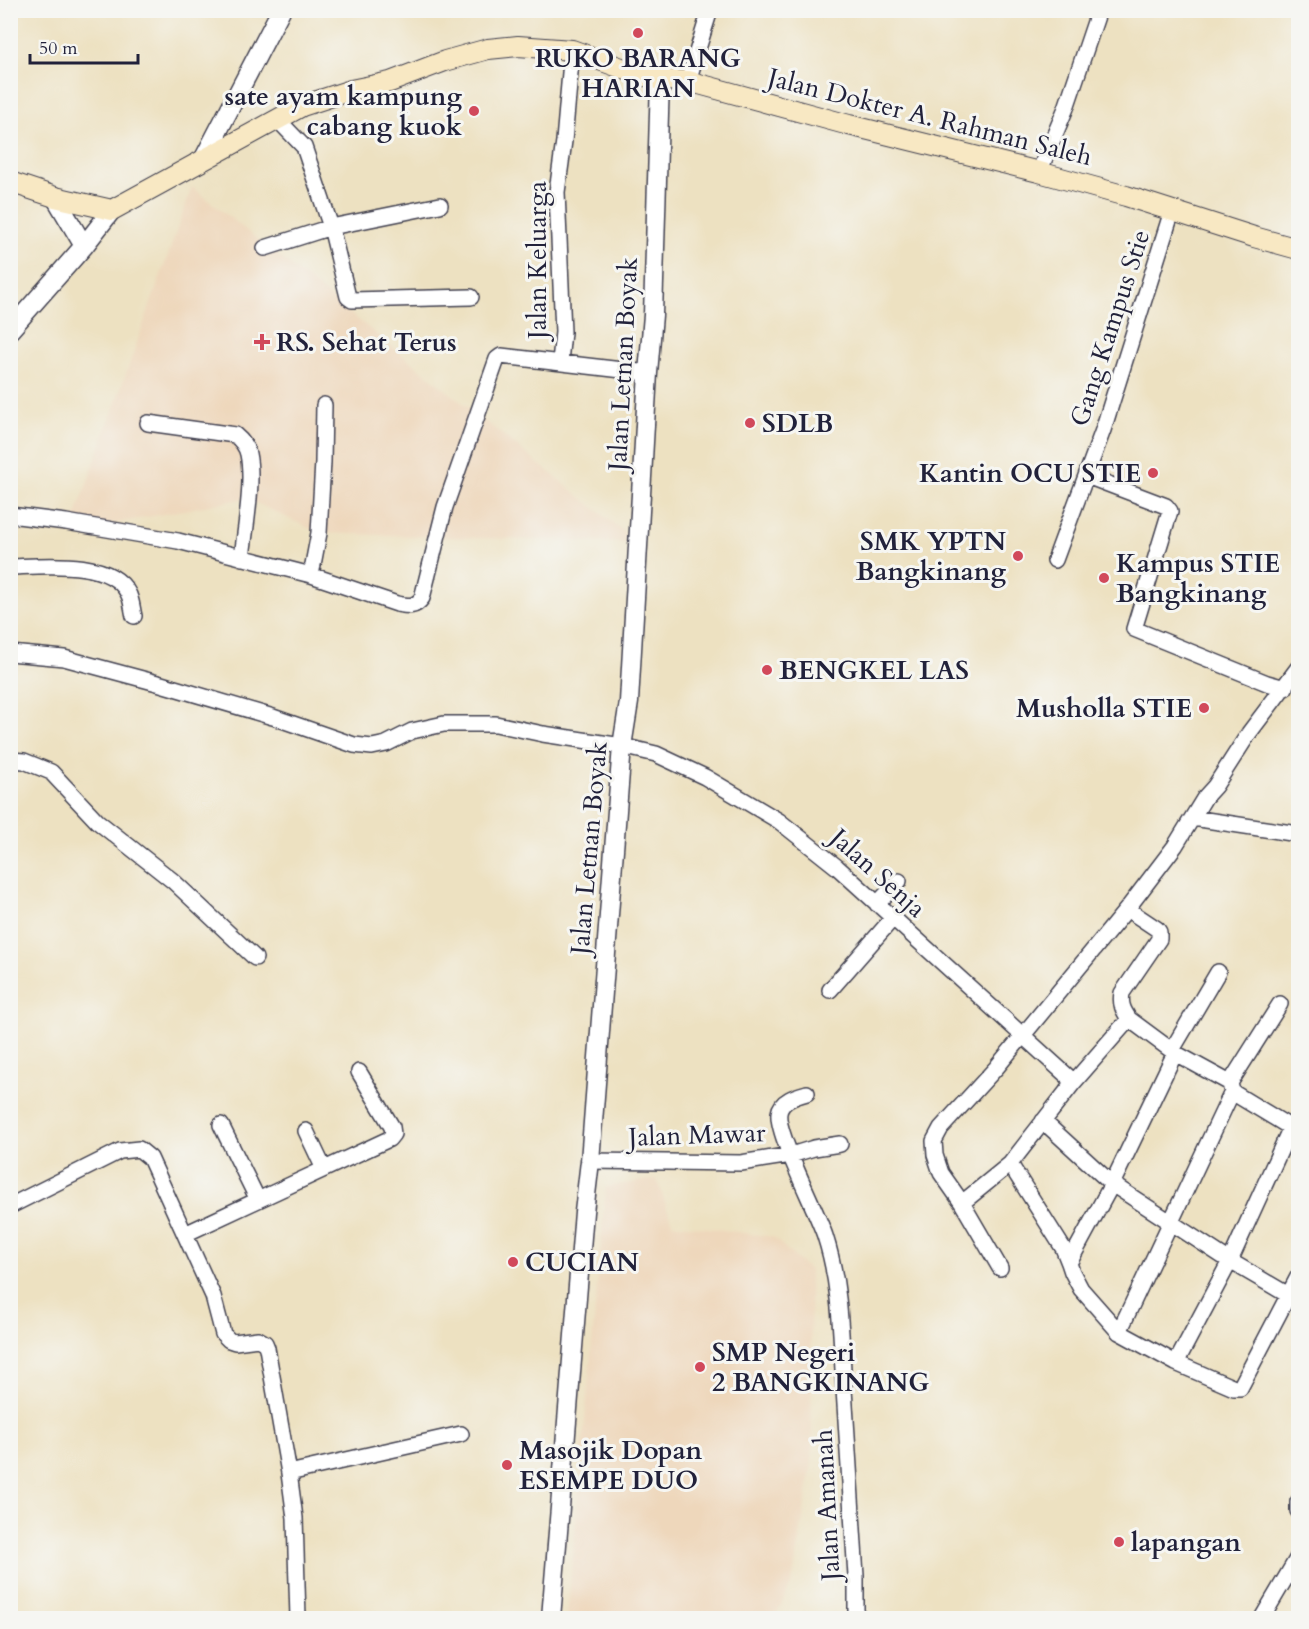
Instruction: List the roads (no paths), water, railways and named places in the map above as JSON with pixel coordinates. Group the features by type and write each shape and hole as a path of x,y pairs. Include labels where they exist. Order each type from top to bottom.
{"main road":[{"name":"Jalan Dokter A. Rahman Saleh","path":"112,210 302,106 351,90 390,82 445,61 488,49 518,46 572,50 660,80 688,81 849,125 1039,172 1299,249"},
{"path":"10,182 55,197 112,210"}],"street":[{"path":"203,160 281,10"},
{"path":"688,81 710,10"},
{"path":"1039,172 1066,108 1099,10"},
{"name":"Jalan Keluarga","path":"560,362 563,332 557,192 572,50"},
{"name":"Jalan Letnan Boyak","path":"552,1618 622,746 629,702 653,315 660,80"},
{"path":"278,120 304,147 331,227 348,297 352,300 471,297"},
{"path":"55,197 84,246"},
{"path":"265,248 331,227 440,205"},
{"path":"10,330 84,246 112,210"},
{"name":"Gang Kampus Stie","path":"1055,560 1087,476 1172,211"},
{"path":"10,515 66,522 178,542 311,575 397,604 411,606 422,598 445,507 496,358 501,356 648,373"},
{"path":"311,575 319,533 324,405"},
{"path":"148,423 235,435 242,440 248,454 249,483 242,558"},
{"path":"1087,476 1166,506 1170,511 1134,629 1266,683 1294,679"},
{"path":"10,567 64,565 95,570 123,586 129,594 134,616"},
{"name":"Jalan Senja","path":"10,653 75,660 210,698 363,746 386,744 412,731 444,724 496,724 656,754 681,765 779,821 804,839 1074,1082"},
{"path":"1000,1268 962,1203 941,1173 935,1155 934,1141 941,1128 996,1068 1127,909 1193,818 1249,733 1294,679"},
{"path":"10,760 24,761 51,772 97,821 173,881 255,958"},
{"path":"1193,818 1299,834"},
{"path":"877,904 899,881"},
{"path":"1127,909 1159,932 1159,939 1122,993 1120,1000 1129,1019 1295,1130 1176,1363"},
{"path":"830,990 893,918"},
{"path":"1069,1263 1112,1184 1174,1051 1218,972"},
{"path":"1119,1332 1231,1088 1280,1004"},
{"path":"962,1203 1010,1164 1074,1082 1129,1019"},
{"path":"185,1234 389,1139 393,1134 392,1127 359,1072"},
{"name":"Jalan Amanah","path":"807,1093 791,1098 779,1112 781,1128 791,1155 825,1236 839,1301 856,1576 856,1618"},
{"path":"1042,1121 1112,1184 1230,1261 1290,1296"},
{"path":"221,1125 258,1200"},
{"path":"306,1131 324,1169"},
{"name":"Jalan Mawar","path":"590,1161 741,1163 840,1144"},
{"path":"10,1206 120,1151 139,1149 150,1158 213,1296 220,1328 226,1338 235,1342 258,1339 265,1343 295,1518 298,1618"},
{"path":"1010,1164 1062,1248 1081,1289 1119,1332 1176,1363 1234,1388 1239,1388 1299,1277"},
{"path":"289,1473 461,1434"},
{"path":"1299,1502 1299,1511"},
{"path":"1262,1618 1299,1557"}],"place":[{"name":"RUKO BARANG HARIAN","path":"638,33"},
{"name":"sate ayam kampung cabang kuok","path":"474,111"},
{"name":"RS. Sehat Terus","path":"262,342"},
{"name":"SDLB","path":"750,423"},
{"name":"Kantin OCU STIE","path":"1153,473"},
{"name":"SMK YPTN Bangkinang","path":"1018,556"},
{"name":"Kampus STIE Bangkinang","path":"1104,578"},
{"name":"BENGKEL LAS","path":"767,670"},
{"name":"Musholla STIE","path":"1204,708"},
{"name":"CUCIAN","path":"513,1262"},
{"name":"SMP Negeri 2 BANGKINANG","path":"700,1367"},
{"name":"Masojik Dopan ESEMPE DUO","path":"507,1465"},
{"name":"lapangan","path":"1119,1542"}]}
